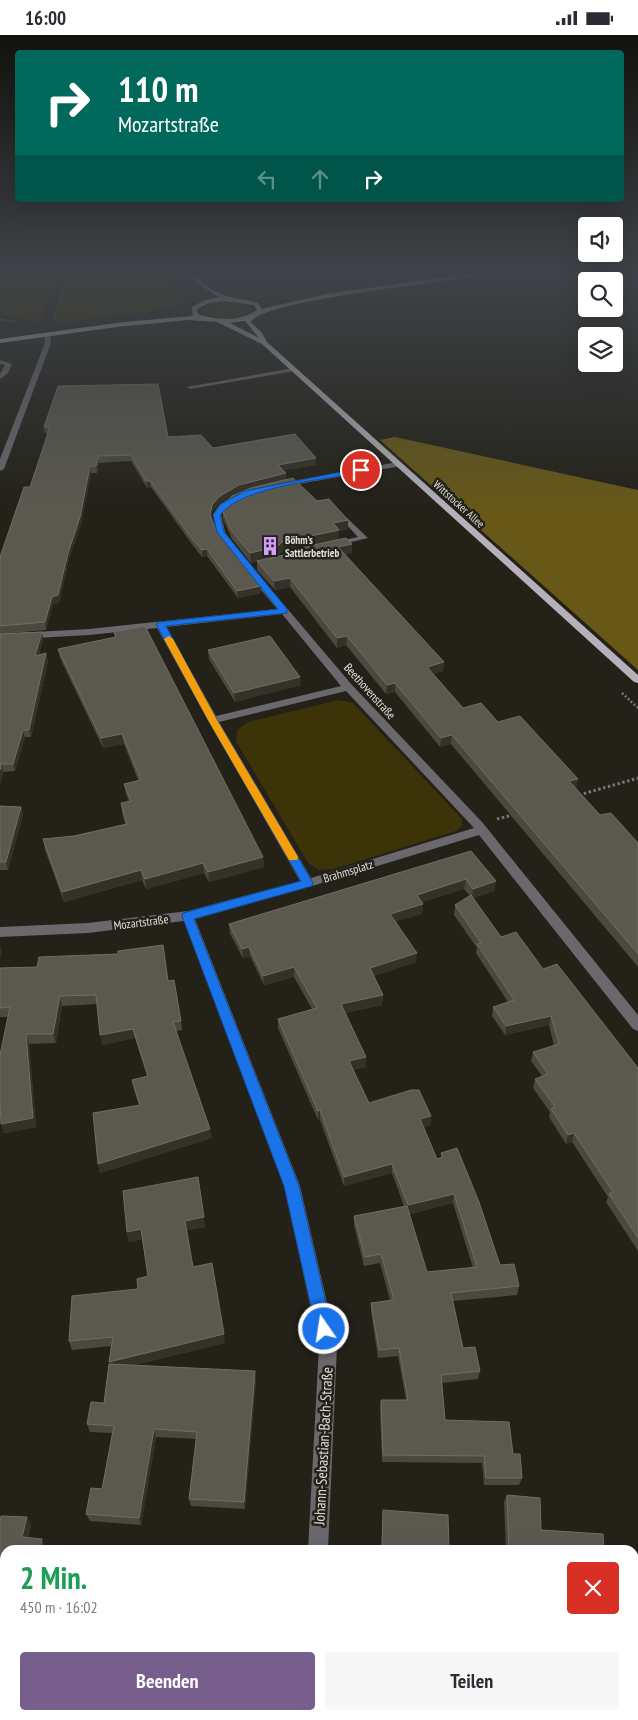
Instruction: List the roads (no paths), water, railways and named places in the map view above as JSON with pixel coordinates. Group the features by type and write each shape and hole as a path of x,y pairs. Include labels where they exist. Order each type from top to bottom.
{"main road":[{"name":"Wittstocker Allee","path":"274,353 638,680"}],"street":[{"path":"0,469 44,353"},
{"path":"0,362 9,364 6,372 0,377"},
{"path":"190,387 293,370"},
{"path":"274,486 398,464"},
{"name":"Beethovenstraße","path":"247,492 224,506 217,515 221,532 252,567 284,611 348,687 480,827 638,1025"},
{"path":"325,546 364,538 348,521"},
{"path":"0,637 160,624 284,611"},
{"name":"Brahmsplatz","path":"160,624 213,720 308,883 480,827"},
{"path":"213,720 348,687"},
{"name":"Mozartstraße","path":"0,932 88,929 188,916 308,883"},
{"name":"Johann-Sebastian-Bach-Straße","path":"188,916 292,1186 328,1346 318,1545"}],"place":[{"name":"Böhm’s Sattlerbetrieb","path":"270,546"}]}
